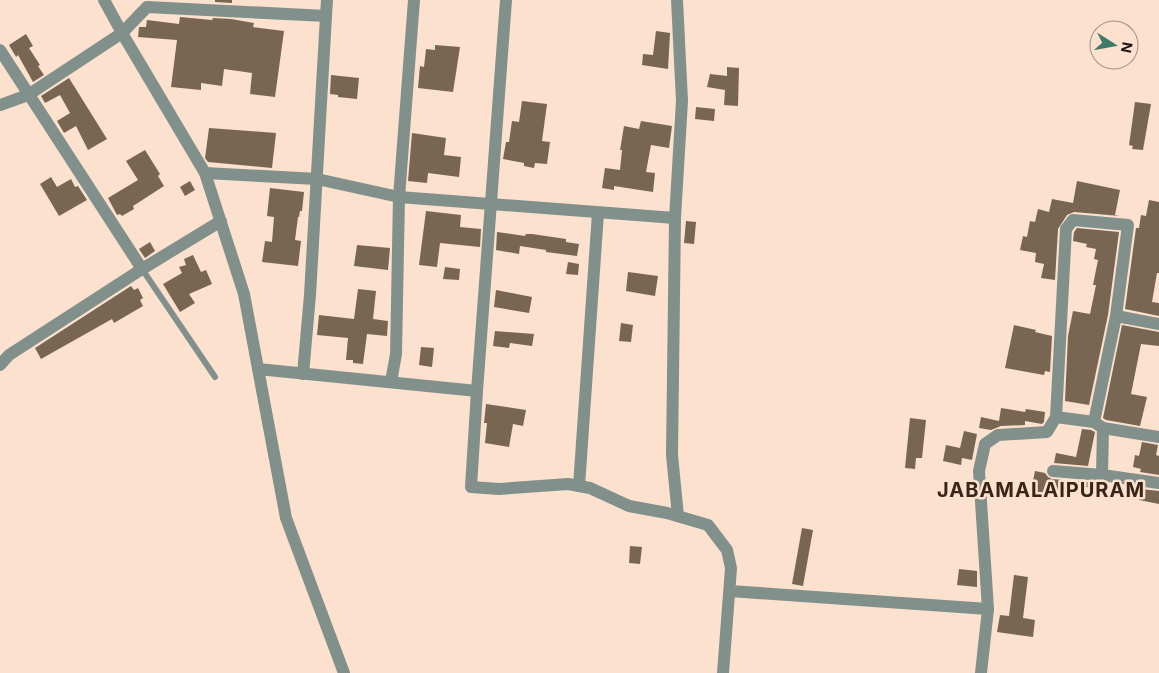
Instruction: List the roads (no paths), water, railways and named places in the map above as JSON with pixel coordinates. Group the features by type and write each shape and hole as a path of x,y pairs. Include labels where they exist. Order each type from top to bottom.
{"street":[{"path":"104,0 122,34 205,173 244,294 286,518 344,673"},
{"path":"304,374 327,0"},
{"path":"391,382 396,354 399,196 414,0"},
{"path":"506,0 471,488 499,489 568,484 590,488 629,506 678,516 708,525 727,550 731,568 723,673"},
{"path":"678,0 682,101 675,218 672,455 678,516"},
{"path":"0,105 28,95 122,34 147,7 158,4 326,16"},
{"path":"0,50 142,269"},
{"path":"205,173 317,179 399,196 675,218"},
{"path":"579,486 598,213"},
{"path":"981,673 988,609 979,471 985,444 998,435 1046,432 1056,417 1066,229 1073,220 1128,225 1099,425 1102,476"},
{"path":"0,365 9,355 142,269 221,221"},
{"path":"1116,316 1159,324"},
{"path":"258,370 477,391"},
{"path":"1056,417 1159,437"},
{"path":"1053,471 1159,483"},
{"path":"730,591 988,609"}],"lane":[{"path":"142,269 215,377"}],"district":[{"name":"JABAMALAIPURAM","path":"1041,490"}]}
